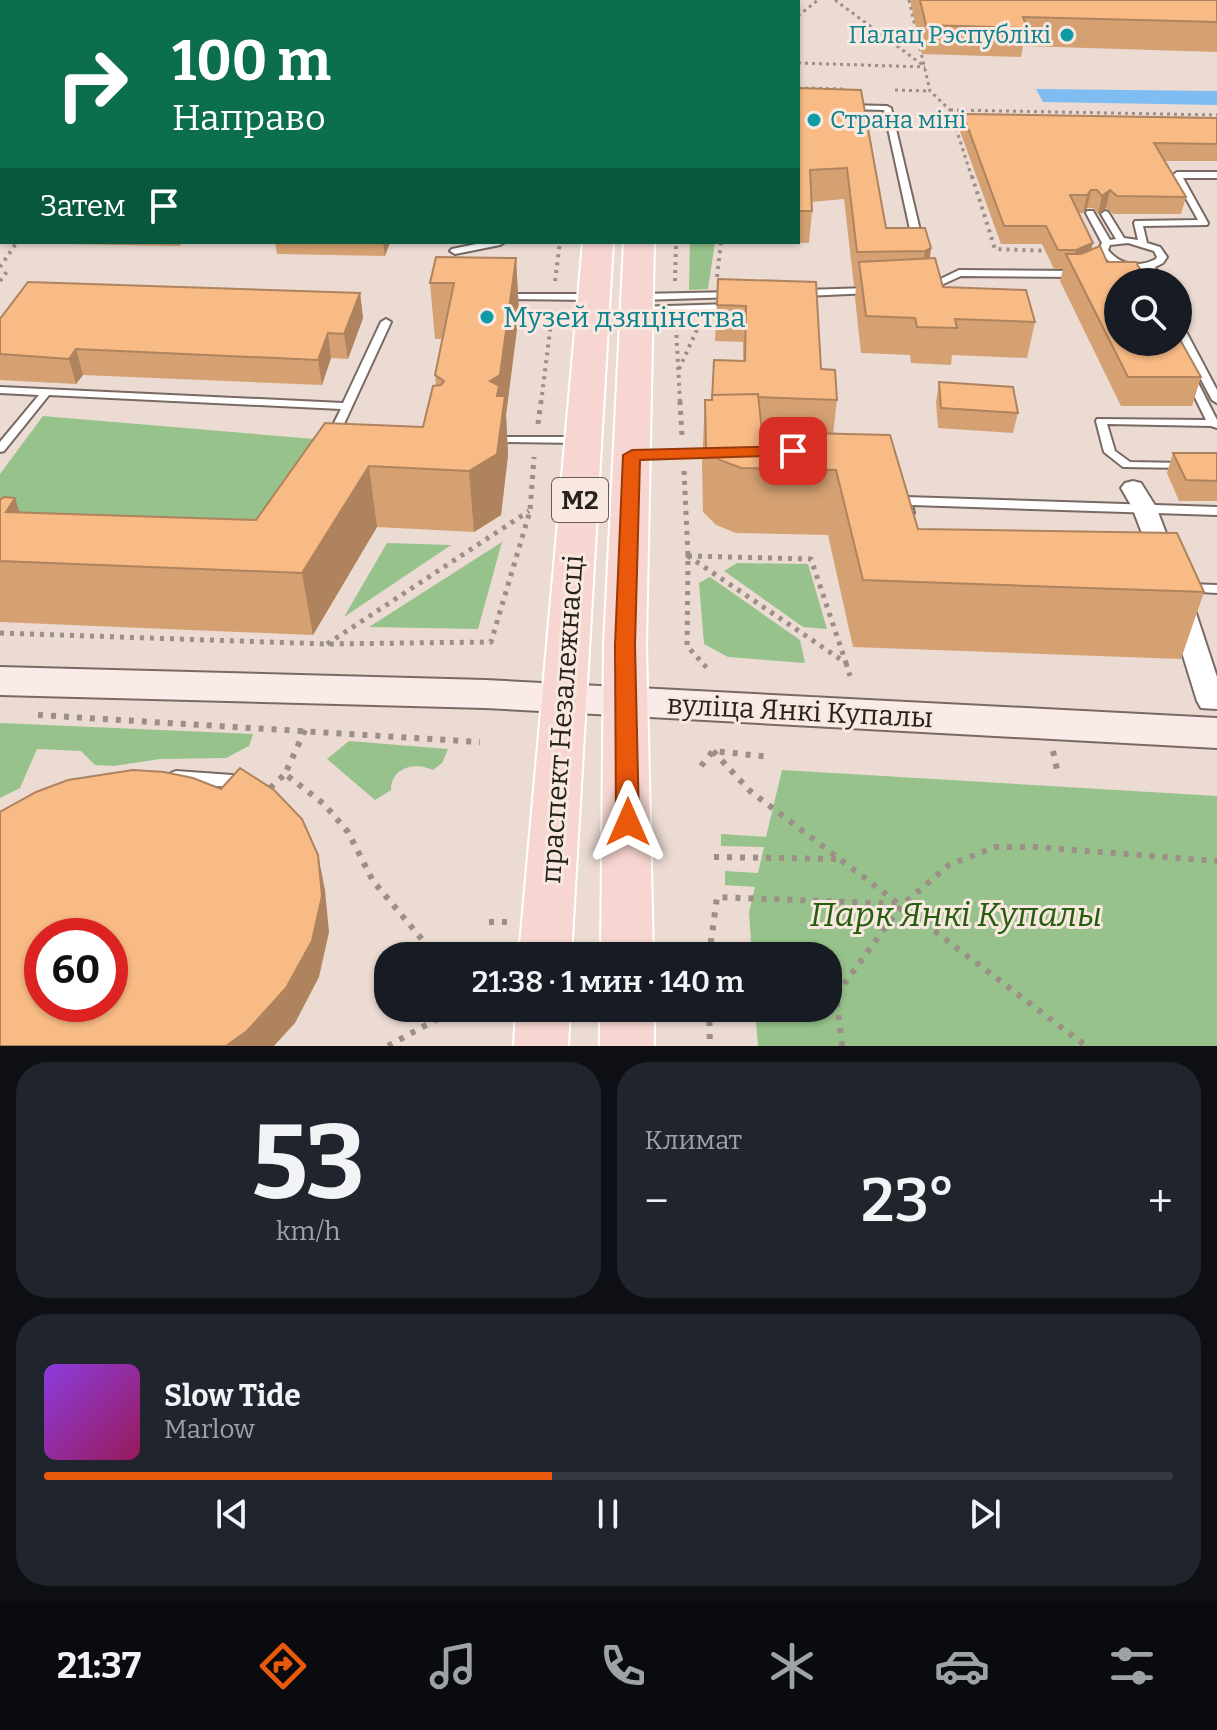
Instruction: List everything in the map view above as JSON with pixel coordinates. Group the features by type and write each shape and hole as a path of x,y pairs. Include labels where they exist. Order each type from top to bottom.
{"main road":[{"name":"праспект Незалежнасці","path":"546,942 561,698 585,440 598,244"},
{"name":"праспект Незалежнасці","path":"627,942 625,645 639,244"},
{"name":"вуліца Янкі Купалы","path":"0,681 626,701 1215,707"},
{"path":"541,1046 542,1022"},
{"path":"627,1022 627,1046"}],"street":[{"path":"1137,489 1179,588 1215,707"}],"lane":[{"path":"843,107 887,108 919,249"},
{"path":"1143,242 1138,223 1204,223 1177,175 1217,175"},
{"path":"1090,213 1107,243"},
{"path":"1105,214 1121,240"},
{"path":"1097,264 1115,262 1150,267 1162,257 1157,249 1143,242 1121,240 1104,246 1104,254 1115,262"},
{"path":"455,251 490,244"},
{"path":"908,290 923,290 959,273 1074,275 1086,270"},
{"path":"787,293 878,291"},
{"path":"637,303 742,295"},
{"path":"493,297 595,297"},
{"path":"637,303 742,307"},
{"path":"326,452 386,322"},
{"path":"1192,353 1217,400"},
{"path":"1180,356 1216,424 1101,421 1110,452 1137,489 1217,511"},
{"path":"0,390 348,406"},
{"path":"0,449 45,394"},
{"path":"333,437 348,438"},
{"path":"503,440 585,440"},
{"path":"632,455 737,453"},
{"path":"913,528 898,498 1137,489 1202,467"},
{"path":"1179,588 1217,589"},
{"path":"159,778 222,778 270,788"}],"path":[{"path":"800,14 818,0"},
{"path":"835,0 925,67"},
{"path":"909,0 930,91 950,110 995,249 1052,251"},
{"path":"912,11 923,11"},
{"path":"916,26 926,26"},
{"path":"922,54 932,49"},
{"path":"800,63 925,67"},
{"path":"950,110 1217,115"},
{"path":"0,267 16,244"},
{"path":"712,295 721,244"},
{"path":"0,281 8,270"},
{"path":"678,372 707,308"},
{"path":"326,644 530,511"},
{"path":"846,663 688,556 811,559 846,663 850,676"},
{"path":"0,633 326,644 491,642"},
{"path":"30,714 480,742"},
{"path":"270,788 285,774 305,730"},
{"path":"713,751 770,757"},
{"path":"701,766 713,751"},
{"path":"713,751 750,791 1086,1046"},
{"path":"285,774 324,804 348,832 373,881 424,942"},
{"path":"842,1046 836,995 902,905 949,865 995,847 1035,847 1217,861"},
{"path":"714,857 842,859"},
{"path":"711,942 717,897 902,905"},
{"path":"388,1046 432,1022"},
{"path":"709,1022 710,1046"}],"green space":[{"path":"690,244 715,244 708,289 689,290"},
{"path":"43,416 314,439 260,547 0,524 0,474"},
{"path":"502,542 478,629 369,627"},
{"path":"387,543 451,545 344,617"},
{"path":"737,563 808,564 827,629 803,627 724,571"},
{"path":"710,577 800,640 805,663 728,657 704,644 699,583"},
{"path":"0,723 253,734 249,746 226,758 160,759 114,766 95,765 81,751 37,749 20,788 0,798"},
{"path":"349,741 448,749 442,763 433,770 418,766 399,772 391,790 375,800 327,759"},
{"name":"Парк Янкі Купалы","path":"782,770 1217,796 1217,1046 758,1046 756,1022 842,1022 842,942 751,942 749,912 755,887 725,885 725,871 758,873 764,847 721,846 721,834 766,837"}],"water":[{"path":"1036,89 1217,91 1217,105 1043,102"}],"building":[{"path":"920,0 1217,0 1217,22 1023,17 1027,28 926,25"},
{"path":"800,88 861,90 886,228 925,228 931,248 925,251 857,252 847,168 810,170 812,211 800,211"},
{"path":"963,114 1217,118 1217,144 1154,143 1186,197 1117,196 1110,190 1102,196 1097,190 1091,190 1087,195 1070,195 1093,243 1076,250 1058,250 1046,226 1004,226"},
{"path":"1100,246 1107,262 1136,262 1139,268 1104,268 1104,329 1066,254 1081,254"},
{"path":"436,257 516,258 500,375 490,381 499,386 497,396 505,396 497,454 469,471 369,466 302,573 0,561 0,500 4,497 15,498 6,512 256,520 325,423 423,427 433,386 441,385 444,381 435,375 454,283 430,283"},
{"path":"935,258 943,287 1026,290 1035,322 955,319 957,328 917,327 915,318 866,316 859,262"},
{"path":"718,279 816,282 821,369 835,370 837,400 758,397 758,394 712,395 714,360 745,361 746,306 717,305"},
{"path":"28,282 360,293 344,334 328,333 318,360 76,349 69,359 0,354 0,319"},
{"path":"1117,356 1189,356 1201,377 1128,377"},
{"path":"939,382 1013,387 1018,413 941,408"},
{"path":"758,394 762,432 890,435 918,529 1177,533 1204,592 863,580 836,470 741,468 720,460 706,447 705,400 712,400 712,395"},
{"path":"1173,453 1217,453 1217,481 1186,480"},
{"path":"240,768 274,790 302,819 318,855 322,896 312,941 286,988 247,1031 226,1046 0,1046 0,812 36,792 68,780 133,770 193,778 221,789"}],"place":[{"name":"Палац Рэспублікі","path":"1067,35"},
{"name":"Страна міні","path":"814,120"},
{"name":"Музей дзяцінства","path":"487,317"}],"route":[{"path":"628,822 625,645 632,455 793,451"}]}
